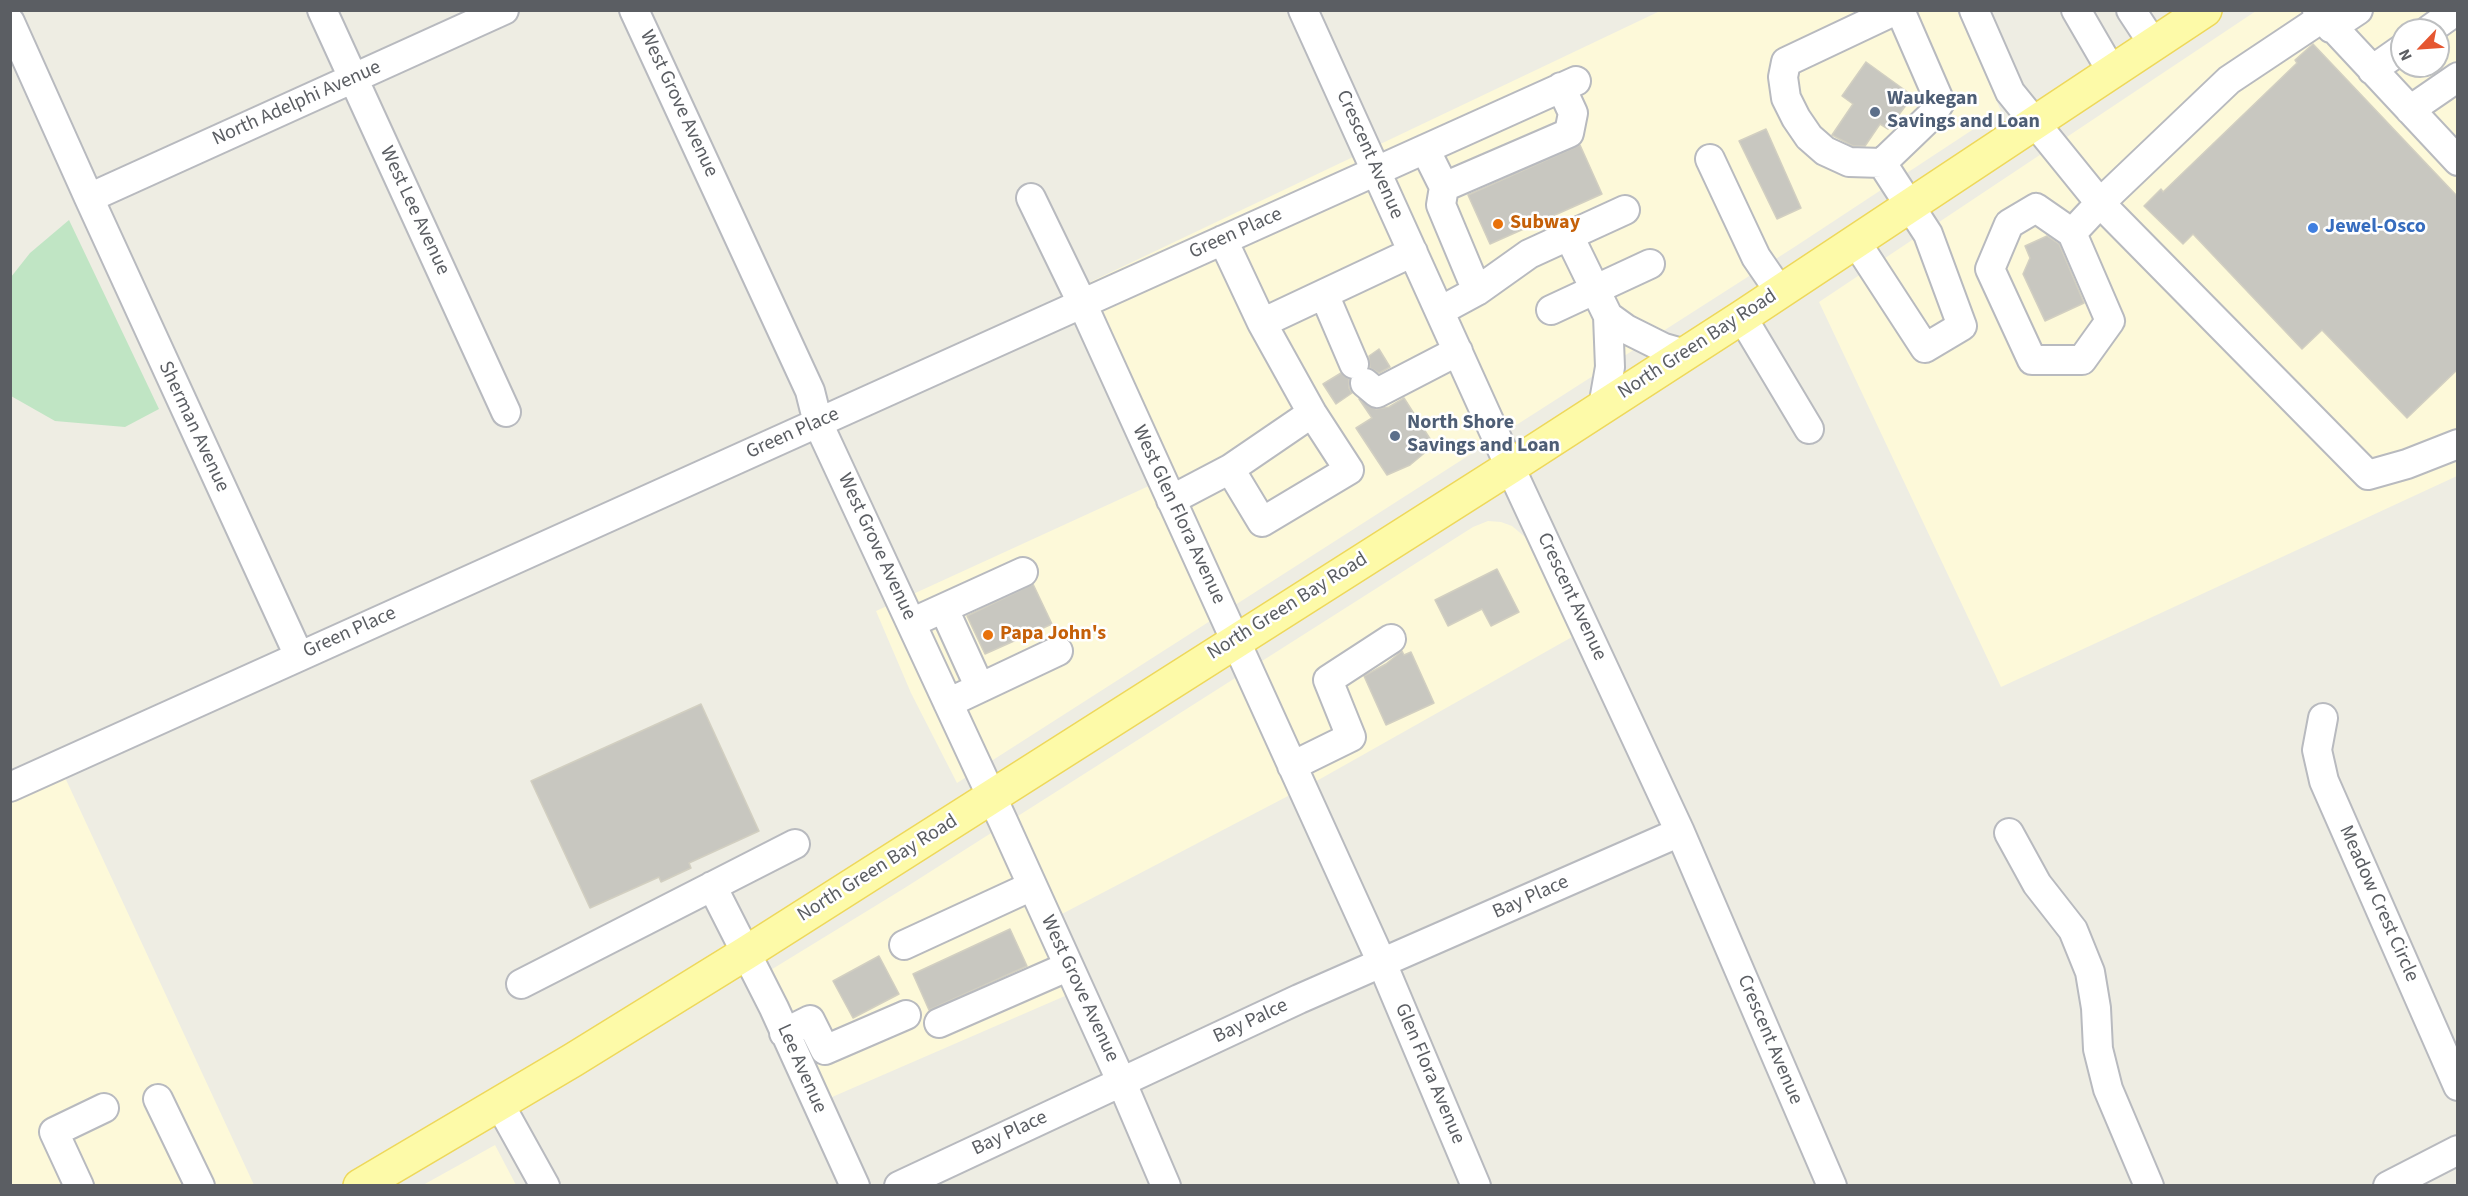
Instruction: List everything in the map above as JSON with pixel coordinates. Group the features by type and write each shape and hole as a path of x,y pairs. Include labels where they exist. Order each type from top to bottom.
{"main road":[{"name":"North Green Bay Road","path":"360,1185 500,1105 746,953 1510,467 1911,206 2205,10"}],"street":[{"name":"West Lee Avenue","path":"322,10 506,412"},
{"name":"North Adelphi Avenue","path":"88,198 504,10"},
{"name":"West Grove Avenue","path":"634,10 810,391 818,423 1122,1083 1166,1185"},
{"name":"Crescent Avenue","path":"1303,10 1510,467 1680,832 1832,1185"},
{"path":"1898,10 1940,102 1932,115 1882,163 1849,162 1824,152 1796,118 1786,98 1783,77 1786,62 1898,10"},
{"path":"1974,10 2010,92 2100,203 2368,475 2407,464 2457,444"},
{"path":"2076,10 2112,72"},
{"path":"2131,10 2154,45"},
{"path":"2072,233 2100,203 2229,80 2324,19 2358,10"},
{"path":"2324,19 2410,110 2454,152"},
{"name":"Sherman Avenue","path":"10,21 88,198 299,656"},
{"path":"2372,70 2390,57"},
{"path":"2410,110 2457,77"},
{"name":"Green Place","path":"10,787 1569,84 1573,113 1569,133 1444,188"},
{"path":"1425,149 1444,188 1441,205 1477,291"},
{"path":"1710,159 1756,257 1780,292"},
{"path":"1856,242 1925,348 1962,326 1928,234 1882,163"},
{"name":"West Glen Flora Avenue","path":"1031,198 1082,303 1382,963"},
{"path":"2036,208 2072,233 2110,321 2082,360 2032,360 1990,269 2009,224 2036,208"},
{"path":"1440,311 1477,291 1529,254 1625,210"},
{"path":"1569,236 1608,316 1611,367 1603,407"},
{"path":"1223,240 1262,323 1312,413 1349,470 1262,522 1230,469"},
{"path":"1262,323 1413,252"},
{"path":"1551,310 1650,264"},
{"path":"1324,294 1359,374 1377,393 1458,351"},
{"path":"1608,316 1664,348 1685,354"},
{"path":"1742,317 1809,429"},
{"path":"1171,500 1230,469 1312,413"},
{"path":"911,623 1023,572"},
{"path":"944,609 980,688"},
{"path":"1292,766 1351,737 1328,680 1391,639"},
{"path":"948,703 1058,651"},
{"name":"Meadow Crest Circle","path":"2323,718 2317,750 2324,782 2457,1086"},
{"name":"Bay Place","path":"1382,963 1680,832"},
{"path":"2009,833 2037,884 2073,930 2090,972 2096,1008 2098,1049 2108,1089 2149,1185"},
{"path":"521,984 795,844"},
{"name":"Lee Avenue","path":"712,886 855,1185"},
{"path":"904,945 1032,886"},
{"name":"Bay Palce","path":"1122,1083 1299,999 1382,963"},
{"name":"Glen Flora Avenue","path":"1382,963 1476,1185"},
{"path":"939,1023 1067,967"},
{"path":"784,1033 810,1020 825,1050 906,1015"},
{"name":"Bay Place","path":"899,1185 1122,1083"},
{"path":"158,1099 200,1185"},
{"path":"500,1105 545,1185"},
{"path":"79,1185 54,1132 104,1108"},
{"path":"2388,1185 2457,1150"}],"shaded area":[{"path":"1660,11 1957,11 2001,111 1796,246 957,783 911,693 876,611 1151,485 1065,294"},
{"path":"2256,11 2457,11 2457,476 2001,687 1819,302"},
{"path":"1488,521 1512,526 1525,537 1572,637 1313,783 1058,916 1088,986 816,1104 756,979 903,889 1473,527"},
{"path":"62,771 254,1185 11,1186 11,797"},
{"path":"495,1145 516,1185 423,1185"}],"green space":[{"path":"69,220 159,409 125,427 55,421 11,396 11,277 30,253"}],"building":[{"name":"Jewel-Osco","path":"2313,44 2457,196 2457,370 2407,418 2322,330 2302,349 2193,234 2183,244 2144,206 2161,189 2163,192 2297,63 2295,60"},
{"name":"Waukegan Savings and Loan","path":"1866,62 1913,96 1888,129 1880,124 1865,146 1853,146 1832,135 1853,104 1842,96"},
{"path":"1766,129 1801,208 1777,219 1739,141"},
{"path":"1580,145 1602,194 1490,244 1468,195"},
{"path":"2047,236 2059,244 2084,303 2045,321 2023,274 2030,258 2025,246"},
{"path":"1379,349 1390,367 1379,373 1370,368 1369,356"},
{"path":"1341,373 1349,379 1349,388 1352,393 1336,404 1323,384"},
{"name":"North Shore Savings and Loan","path":"1404,398 1434,445 1410,465 1387,475 1356,428 1372,418 1359,399 1376,409 1389,407"},
{"path":"1497,569 1519,612 1491,626 1482,609 1448,626 1435,600"},
{"path":"1033,584 1052,624 985,654 967,616"},
{"path":"1402,651 1404,655 1411,652 1434,703 1386,725 1364,676 1386,664"},
{"path":"701,704 759,831 689,863 691,868 661,882 659,877 590,908 531,781"},
{"path":"1010,929 1027,966 929,1010 913,974"},
{"path":"879,956 899,994 853,1018 833,981"}],"place":[{"name":"Waukegan Savings and Loan","path":"1875,112"},
{"name":"Subway","path":"1498,224"},
{"name":"Jewel-Osco","path":"2313,228"},
{"name":"North Shore Savings and Loan","path":"1395,436"},
{"name":"Papa John's","path":"988,635"}]}
